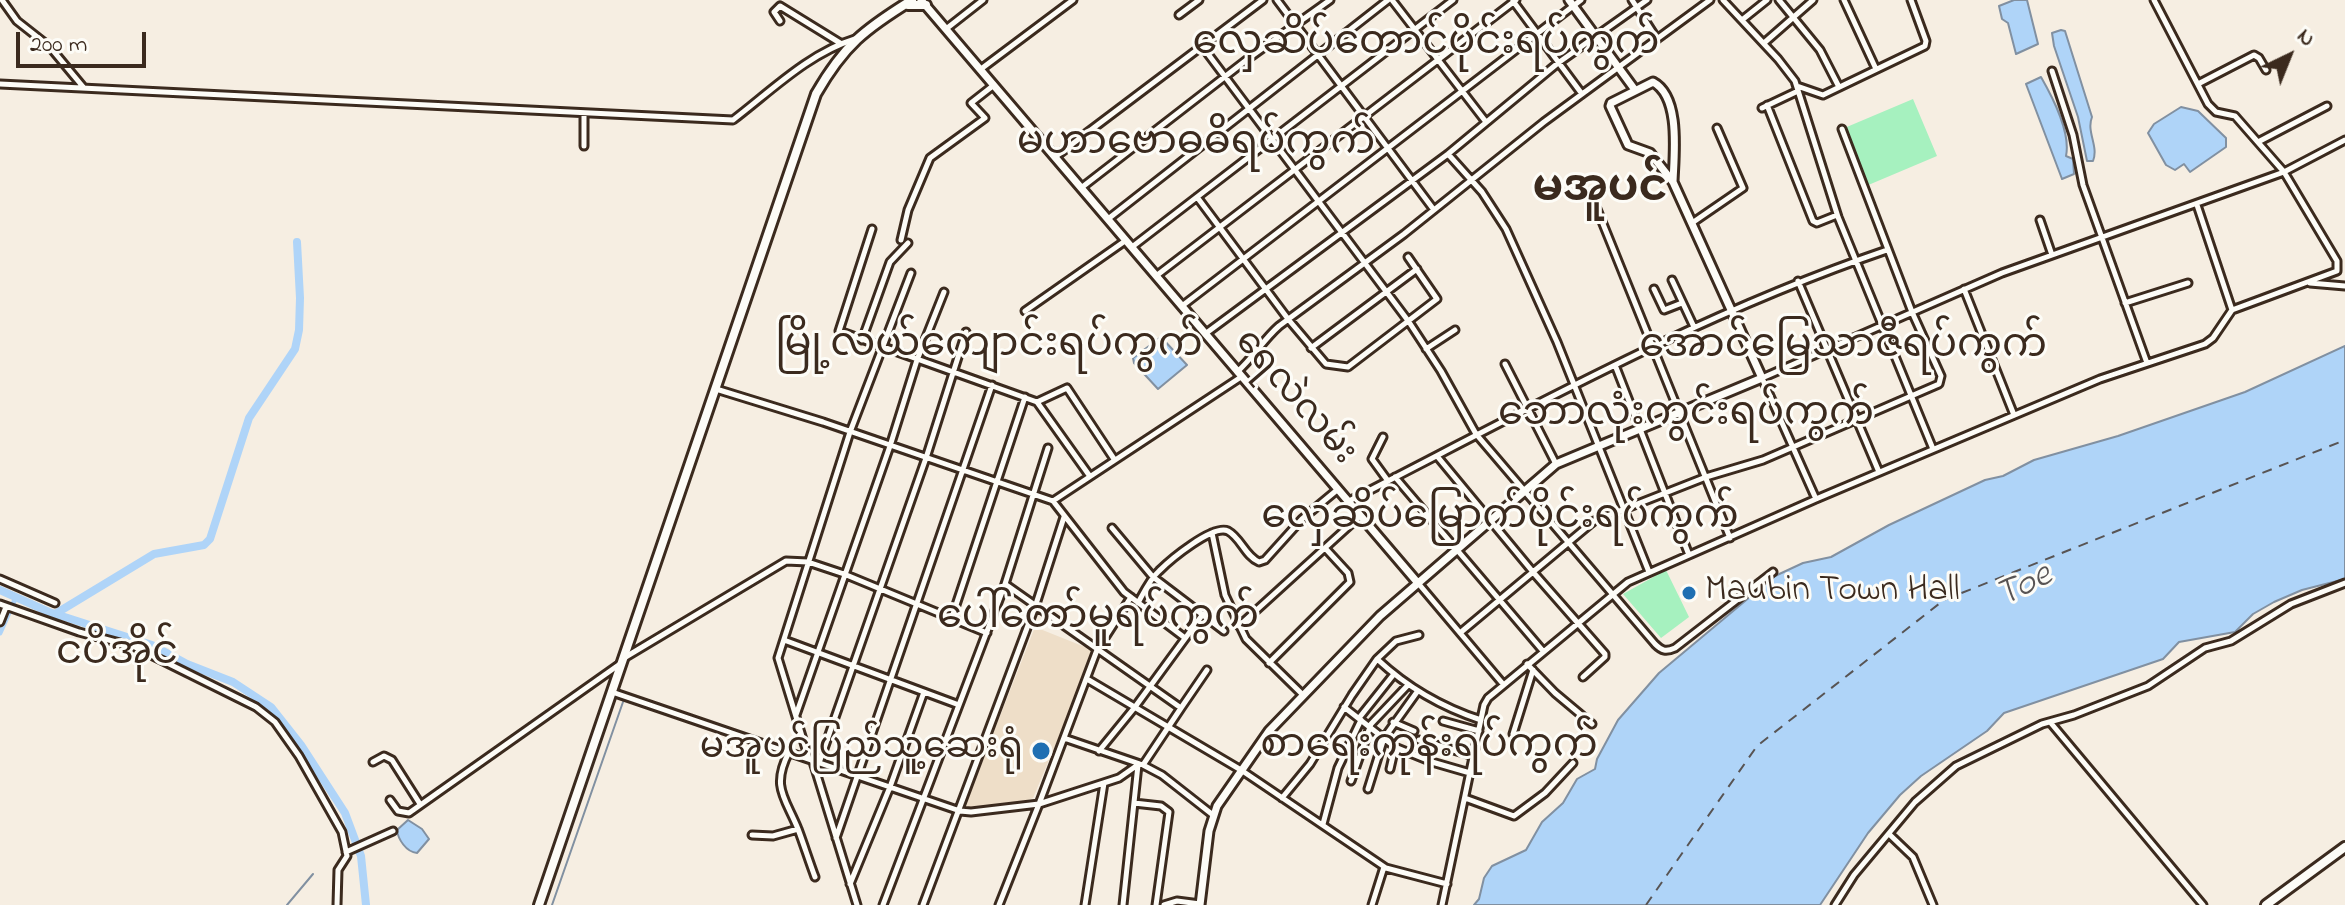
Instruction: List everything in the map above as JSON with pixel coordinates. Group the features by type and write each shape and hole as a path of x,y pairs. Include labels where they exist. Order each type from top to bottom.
{"main road":[{"path":"539,905 816,94 832,67 855,39 907,2 924,2"},
{"name":"ရေလဲလမ်း","path":"924,2 1417,582"},
{"path":"1574,2 1635,90"},
{"path":"1200,904 1213,815 1241,770 1269,731 1380,616 1556,464 1762,378 1673,182 1650,153 1628,145 1610,106 1655,82 1668,103 1675,128 1673,182"},
{"path":"2266,905 2345,847"}],"street":[{"path":"2,0 17,21 50,47 84,88"},
{"path":"946,29 983,0"},
{"path":"981,69 1073,0"},
{"path":"1179,15 1199,0"},
{"path":"1055,157 1263,0"},
{"path":"1277,0 1434,210"},
{"path":"1081,188 1224,77 1330,0"},
{"path":"1107,220 1316,54 1390,0 1486,122"},
{"path":"1025,311 1197,197 1453,0"},
{"path":"1632,0 1657,39"},
{"path":"1204,335 1448,154 1558,63 1647,0"},
{"path":"1053,501 1238,375 1255,357 1266,338 1288,319 1710,0"},
{"path":"1723,0 1764,43 1798,88 1837,215 1933,449"},
{"path":"1742,20 1767,0"},
{"path":"1779,0 1820,50 1839,87"},
{"path":"1764,43 1813,0"},
{"path":"1844,0 1876,69"},
{"path":"1837,215 1817,223 1813,221 1765,106 1798,88 1818,95 1839,87 1926,44 1911,0"},
{"path":"1442,905 1488,698 1628,582 2100,379 2205,344 2213,338 2232,310 2332,273 2338,268 2337,261 2284,172 2235,116 2216,112 2208,104 2154,0"},
{"path":"1155,277 1514,1 1582,94"},
{"path":"1181,307 1574,2"},
{"path":"780,21 774,12 780,6 840,43"},
{"path":"0,84 733,120 808,63 840,43 855,39"},
{"path":"1202,46 1409,322 1476,434 1655,644 1668,651 1773,572"},
{"path":"2198,84 2254,55 2266,70"},
{"path":"2052,71 2073,135 2083,185 2100,238 2147,363"},
{"path":"901,240 908,210 930,158 985,118 971,103 994,85"},
{"path":"2258,142 2327,106"},
{"path":"584,113 584,146"},
{"path":"1692,223 1743,188 1717,128"},
{"path":"1460,633 1594,521 1706,477 1763,460 1939,384 1941,380 1887,250 1842,129"},
{"path":"1816,499 1762,378 1964,289 2284,172 2345,140"},
{"path":"1448,154 1472,181 1506,229 1574,385 1649,572"},
{"path":"1197,197 1324,364 1345,368 1438,298 1408,257"},
{"path":"2197,205 2232,310"},
{"path":"1597,209 1730,538"},
{"path":"2040,220 2052,255"},
{"path":"872,229 838,330 1037,402 1089,475"},
{"path":"862,340 890,262 908,243"},
{"path":"1348,502 1476,434 1694,327 1798,281 1887,250"},
{"path":"1311,348 1417,269"},
{"path":"857,905 814,761 778,658 850,432 911,273"},
{"path":"1672,280 1694,327"},
{"path":"1798,281 1879,472"},
{"path":"2307,282 2345,286"},
{"path":"2125,303 2188,283"},
{"path":"1654,289 1664,310 1682,303"},
{"path":"1964,289 2014,415"},
{"path":"796,716 917,360 944,292"},
{"path":"1426,349 1455,330"},
{"path":"814,761 853,666 926,458 966,332"},
{"path":"1505,364 1556,464"},
{"path":"1615,365 1689,555"},
{"path":"836,838 992,385"},
{"path":"1037,402 1067,388 1114,459"},
{"path":"716,389 1053,501 1131,597 1185,638"},
{"path":"952,617 1025,397"},
{"path":"1383,437 1372,459 1388,481"},
{"path":"883,905 1005,584 1048,448"},
{"path":"1437,456 1605,655 1583,677"},
{"path":"1395,477 1543,651"},
{"path":"1138,603 1153,577 1198,540 1212,533 1229,531 1253,559 1259,562 1265,560 1302,519 1337,490"},
{"path":"923,905 1036,604 1064,516"},
{"path":"1239,626 1360,516"},
{"path":"1112,528 1153,577 1224,631"},
{"path":"1212,533 1225,595 1246,639 1303,695"},
{"path":"1269,663 1350,582 1348,573 1325,548"},
{"path":"390,800 403,813 409,813 622,661 786,561 808,562 844,574 987,633"},
{"path":"0,579 55,603"},
{"name":"ရေလဲလမ်း","path":"1417,582 1503,684"},
{"path":"1835,905 1854,875 1926,790 1956,766 2008,739 2136,691 2205,648 2241,636 2291,604 2345,583"},
{"path":"1005,584 1181,708"},
{"path":"999,905 1097,650 1131,597"},
{"path":"0,622 3,606 135,647 256,707 275,722 299,756 342,832 347,856 338,870 337,905"},
{"path":"1099,751 1203,614"},
{"path":"1282,798 1310,764 1377,659 1396,641 1419,635"},
{"path":"784,640 959,705"},
{"path":"1377,659 1417,692 1481,720"},
{"path":"1527,664 1592,724"},
{"path":"611,692 924,799 971,812 1039,804 1119,778 1141,765 1207,670"},
{"path":"1513,734 1533,670"},
{"path":"1323,824 1338,768 1360,719 1394,674"},
{"path":"1087,679 1241,770 1384,867 1447,884"},
{"path":"1351,781 1370,727 1386,705 1408,685"},
{"path":"850,884 890,787 924,692"},
{"path":"1368,789 1384,738 1417,692"},
{"path":"1344,707 1395,747 1470,773"},
{"path":"1443,721 1479,731"},
{"path":"1393,722 1414,731"},
{"path":"2050,722 2203,905"},
{"path":"1064,738 1162,775 1213,815"},
{"path":"1419,740 1474,756"},
{"path":"1390,769 1395,747"},
{"path":"789,752 780,769 780,793 798,829 815,877"},
{"path":"373,762 384,756 392,760 420,804"},
{"path":"1465,798 1514,816 1545,793 1573,763"},
{"path":"1123,905 1141,765"},
{"path":"1085,905 1104,783"},
{"path":"1134,803 1161,806 1169,812 1156,905"},
{"path":"752,835 773,836 798,829"},
{"path":"346,852 393,831"},
{"path":"1889,834 1913,857 1933,905"},
{"path":"1372,905 1384,867"},
{"path":"1168,904 1200,904"}],"shaded area":[{"path":"1035,627 1095,651 1033,798 1023,802 964,808"}],"green space":[{"path":"1913,99 1937,156 1866,186 1842,129"},
{"path":"1666,570 1689,617 1661,638 1623,594"}],"water":[{"path":"2014,0 2027,0 2038,44 2016,54 2008,23 2002,19 1999,6"},
{"path":"2065,31 2092,117 2093,161 2087,161 2078,117 2054,46 2052,33"},
{"path":"2041,77 2063,126 2066,156 2073,159 2074,174 2062,179 2026,84"},
{"path":"2181,107 2198,111 2226,138 2226,147 2190,172 2184,164 2175,170 2166,165 2148,133 2154,124"},
{"path":"1161,337 1187,365 1158,389 1133,358"},
{"name":"Toe","path":"2345,346 2345,579 2302,590 2274,602 2253,614 2235,632 2179,642 2163,659 2004,713 1987,731 1921,776 1900,795 1868,833 1820,905 1474,905 1492,866 1526,850 1542,822 1563,803 1577,779 1595,769 1597,759 1618,720 1659,673 1775,576 1803,563 1831,557 1889,525 2034,460 2118,436 2245,392"},
{"path":"408,820 422,829 429,839 417,853 406,848 398,834 397,830"}],"waterway":[{"path":"55,614 154,554 204,545 210,539 249,418 295,349 300,298 297,242"},
{"path":"0,590 49,612 152,645 187,664 233,682 271,707 301,745 345,813 361,856 366,905"},
{"path":"0,633 16,597"},
{"path":"552,905 623,702"},
{"path":"287,905 313,874"}],"ferry route":[{"path":"1646,905 1757,746 1944,600 2345,440"}],"place":[{"name":"Maubin Town Hall","path":"1689,593"},
{"name":"မအူပင်ပြည်သူ့ဆေးရုံ","path":"1041,751"}],"district":[{"name":"လှေဆိပ်တောင်ပိုင်းရပ်ကွက်","path":"1426,46"},
{"name":"မဟာဗောဓဓိရပ်ကွက်","path":"1196,146"},
{"name":"မအူပင်","path":"1600,193"},
{"name":"မြို့လယ်ကျောင်းရပ်ကွက်","path":"989,348"},
{"name":"အောင်မြေသာဇီရပ်ကွက်","path":"1843,349"},
{"name":"ဘောလုံးကွင်းရပ်ကွက်","path":"1686,417"},
{"name":"လှေဆိပ်မြောက်ပိုင်းရပ်ကွက်","path":"1500,520"},
{"name":"ပေါ်တော်မူရပ်ကွက်","path":"1098,620"},
{"name":"ငပိအိုင်","path":"117,656"},
{"name":"စာရေးကုန်းရပ်ကွက်","path":"1429,749"}]}
